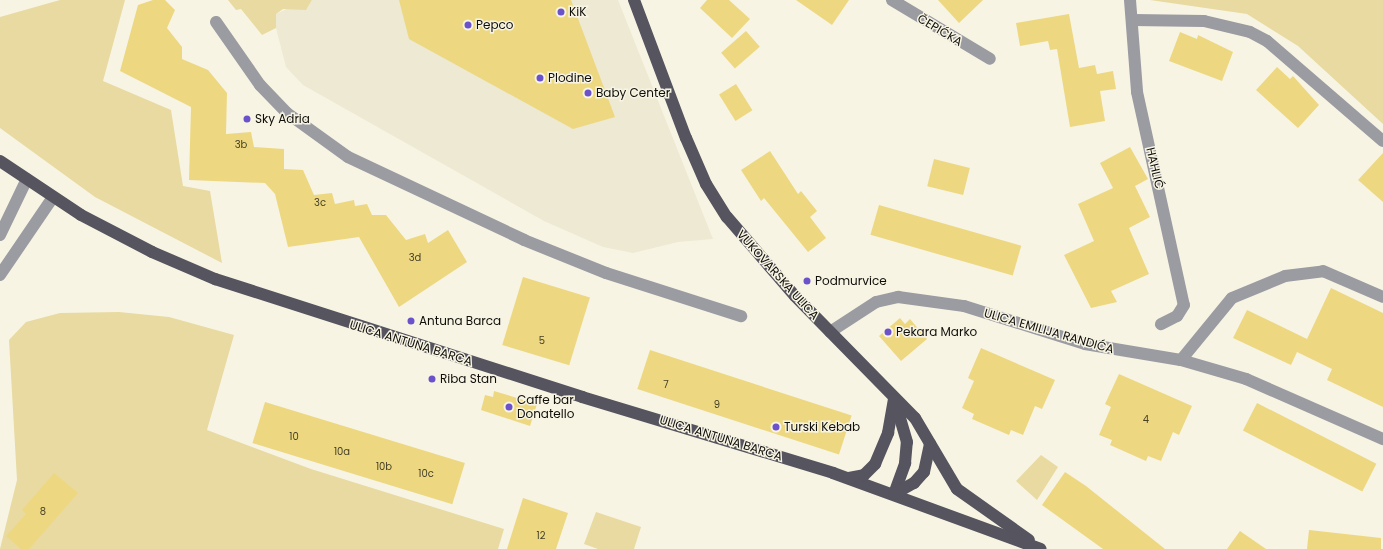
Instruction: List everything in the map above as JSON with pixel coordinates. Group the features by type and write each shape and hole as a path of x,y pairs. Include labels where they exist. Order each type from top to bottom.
{"main road":[{"name":"VUKOVARSKA ULICA","path":"634,0 706,184 748,245 894,399 915,418 957,489 1039,548"},
{"name":"ULICA ANTUNA BARCA","path":"0,161 53,197 152,252 215,279 357,327 849,478 894,494"},
{"name":"VUKOVARSKA ULICA","path":"894,399 907,442 905,463 894,494 1039,548"},
{"path":"849,478 864,475 875,464 888,433 894,399"},
{"path":"894,494 914,483 924,472 930,443"}],"street":[{"name":"ČEPIĆKA","path":"892,0 990,59"},
{"name":"HAHLIĆ","path":"1130,0 1133,20 1132,63 1137,92 1184,305 1177,316 1161,324"},
{"path":"1133,20 1204,21 1250,32 1267,41 1383,141"},
{"path":"216,22 260,85 287,113 348,157 524,240 606,273 741,316"},
{"path":"0,235 27,179"},
{"path":"0,275 53,197"},
{"path":"1181,360 1232,298 1285,276 1323,272 1383,297"},
{"name":"ULICA EMILIJA RANDIĆA","path":"830,332 876,302 916,298 964,306 1085,344 1181,360 1246,379 1383,439"}],"shaded area":[{"path":"60,0 125,0 103,81 171,110 183,186 210,191 222,263 95,197 0,128 0,17"},
{"path":"228,0 312,0 306,10 283,9 276,14 276,28 262,35 241,9 236,10"},
{"path":"312,0 618,0 713,239 678,242 633,253 603,247 544,221 303,85 286,67 276,28 276,14 291,7 306,10"},
{"path":"1150,0 1383,0 1383,124 1298,46 1247,14"},
{"path":"119,312 169,317 234,335 207,430 311,469 504,529 498,549 0,549 17,480 9,340 26,322 60,313"},
{"path":"1041,455 1058,467 1037,500 1016,481"},
{"path":"596,512 641,527 634,549 598,549 584,544"}],"building":[{"path":"153,0 165,0 175,10 167,28 182,47 182,59 208,70 227,93 226,134 251,132 254,147 284,149 284,169 303,170 314,195 332,193 335,204 354,200 355,206 367,204 372,215 386,215 406,240 425,234 428,243 448,230 467,262 399,307 359,237 288,247 275,194 265,183 189,180 191,107 120,71 138,5"},
{"name":"Plodine","path":"399,0 571,0 615,117 573,129 409,39"},
{"path":"707,0 729,0 750,19 732,38 700,8"},
{"path":"796,0 849,0 832,25"},
{"path":"938,0 983,0 959,23"},
{"path":"1069,14 1079,68 1095,65 1097,74 1113,71 1116,89 1100,91 1105,121 1070,127 1057,49 1050,50 1048,41 1020,46 1016,23"},
{"path":"746,31 760,47 735,68 721,53"},
{"path":"1180,32 1197,39 1198,35 1233,52 1222,81 1169,61"},
{"path":"1277,67 1290,79 1293,76 1319,105 1298,128 1256,90"},
{"path":"736,84 752,110 735,121 719,95"},
{"path":"1130,147 1148,179 1135,186 1150,217 1129,228 1149,274 1111,291 1117,302 1091,308 1064,255 1094,241 1078,204 1113,188 1100,163"},
{"path":"770,151 798,194 801,191 817,211 810,217 826,238 808,252 764,198 761,201 741,170"},
{"path":"1383,153 1383,202 1358,180"},
{"path":"934,159 970,168 963,195 927,186"},
{"path":"879,205 1021,246 1013,276 870,235"},
{"path":"523,277 590,297 569,365 502,345"},
{"path":"1331,288 1383,313 1383,407 1327,380 1332,369 1297,352 1291,365 1233,338 1247,310 1307,339"},
{"path":"900,318 905,324 910,319 927,339 901,361 879,336"},
{"path":"981,348 1055,380 1042,409 1035,406 1023,435 1011,430 1009,435 972,419 974,414 962,408 974,381 968,378"},
{"path":"650,350 852,416 839,455 637,389"},
{"path":"1119,374 1192,406 1179,435 1173,432 1161,461 1148,456 1146,461 1110,445 1112,440 1099,435 1111,407 1105,404"},
{"name":"Caffe bar Donatello","path":"494,391 537,404 530,426 481,410 485,395 493,397"},
{"path":"265,402 465,463 452,504 252,443"},
{"path":"1257,403 1376,464 1362,491 1243,431"},
{"path":"1065,472 1086,486 1165,549 1103,549 1042,505"},
{"path":"54,473 78,493 29,549 21,549 6,536 26,514 22,510"},
{"path":"523,498 568,513 556,549 507,549"},
{"path":"1309,530 1381,538 1381,549 1307,549"},
{"path":"1240,531 1266,549 1227,549"}],"place":[{"name":"KiK","path":"561,12"},
{"name":"Pepco","path":"468,25"},
{"name":"Plodine","path":"540,78"},
{"name":"Baby Center","path":"588,93"},
{"name":"Sky Adria","path":"247,119"},
{"name":"Podmurvice","path":"807,281"},
{"name":"Antuna Barca","path":"411,321"},
{"name":"Pekara Marko","path":"888,332"},
{"name":"Riba Stan","path":"432,379"},
{"name":"Caffe bar Donatello","path":"509,407"},
{"name":"Turski Kebab","path":"776,427"}]}
